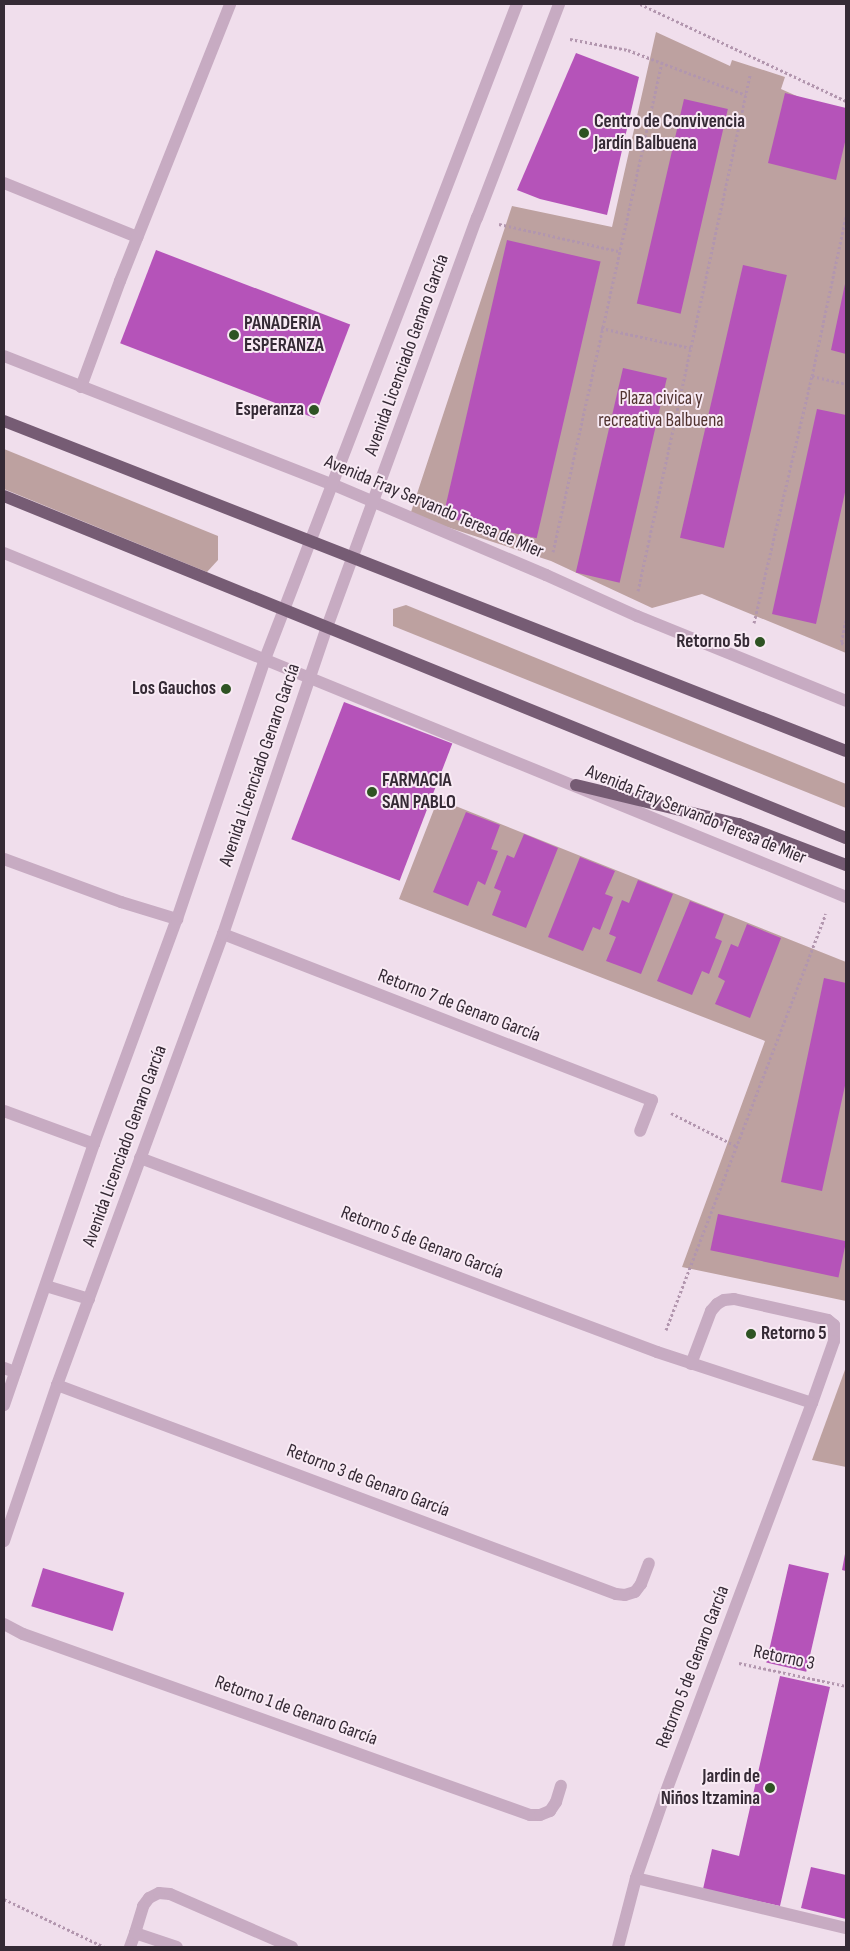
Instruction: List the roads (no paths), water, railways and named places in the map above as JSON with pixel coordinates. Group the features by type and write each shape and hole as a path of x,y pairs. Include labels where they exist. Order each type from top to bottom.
{"main road":[{"path":"4,420 846,751"},
{"name":"Avenida Fray Servando Teresa de Mier","path":"4,496 846,838"},
{"path":"576,785 738,824 846,865"}],"street":[{"path":"81,386 137,238 230,4"},
{"name":"Avenida Licenciado Genaro García","path":"4,1405 9,1370 46,1286 94,1144 177,920 266,659 517,4"},
{"name":"Avenida Licenciado Genaro García","path":"4,1541 57,1385 223,934 327,627 354,558 477,218 559,4"},
{"path":"4,183 137,238"},
{"name":"Avenida Fray Servando Teresa de Mier","path":"4,356 334,485 546,575 637,616 846,701"},
{"name":"Avenida Fray Servando Teresa de Mier","path":"4,553 841,894"},
{"path":"4,859 121,902 177,920"},
{"name":"Retorno 7 de Genaro García","path":"223,934 652,1100 640,1131"},
{"path":"4,1111 94,1144"},
{"name":"Retorno 5 de Genaro García","path":"140,1158 657,1352 812,1403"},
{"path":"46,1286 90,1299"},
{"name":"Retorno 5 de Genaro García","path":"618,1947 636,1878 812,1403 836,1333 834,1325 828,1320 734,1299 724,1300 716,1304 711,1311 691,1364"},
{"name":"Retorno 3 de Genaro García","path":"57,1385 616,1594 625,1596 635,1592 641,1584 649,1563"},
{"name":"Retorno 1 de Genaro García","path":"4,1624 23,1634 530,1815 540,1815 550,1811 556,1802 561,1786"},
{"path":"636,1878 846,1928"},
{"path":"130,1947 143,1906 149,1898 159,1893 170,1894 292,1947"},
{"path":"135,1933 177,1947"}],"place":[{"name":"Centro de Convivencia Jardín Balbuena","path":"584,133"},
{"name":"PANADERIA ESPERANZA","path":"234,335"},
{"name":"Esperanza","path":"314,410"},
{"name":"Retorno 5b","path":"760,642"},
{"name":"Los Gauchos","path":"226,689"},
{"name":"FARMACIA SAN PABLO","path":"372,792"},
{"name":"Retorno 5","path":"751,1334"},
{"name":"Jardin de Niños Itzamina","path":"770,1788"}],"park label":[{"name":"Plaza civica y recreativa Balbuena","path":"661,410"}]}
